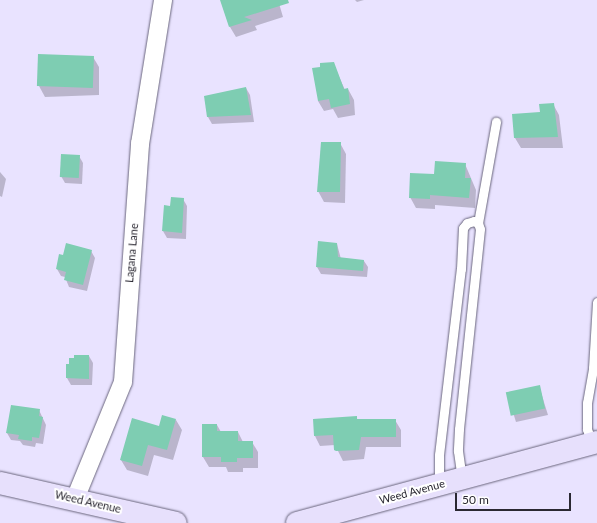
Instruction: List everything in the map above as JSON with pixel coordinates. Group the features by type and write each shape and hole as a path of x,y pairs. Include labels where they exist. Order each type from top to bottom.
{"main road":[{"name":"Weed Avenue","path":"296,523 595,443"},
{"name":"Weed Avenue","path":"0,483 176,523"}],"street":[{"name":"Lagana Lane","path":"75,499 122,382 140,144 163,0"}],"lane":[{"path":"462,479 458,451 459,429 478,244 478,223 496,122"},
{"path":"439,485 439,455 461,269 463,228 467,223 478,223"},
{"path":"595,443 587,429 587,404 593,368 597,302"}],"building":[{"path":"220,0 288,0 289,3 244,17 252,20 229,27"},
{"path":"38,54 94,56 93,88 37,86"},
{"path":"334,62 344,89 348,88 350,104 331,108 329,99 318,101 312,68 320,67 320,63"},
{"path":"246,87 251,115 207,117 204,96"},
{"path":"554,103 558,137 514,138 512,114 540,112 539,104"},
{"path":"321,142 341,142 340,192 317,192"},
{"path":"61,154 80,155 79,178 60,177"},
{"path":"435,161 466,163 465,178 471,178 469,198 430,195 430,199 409,198 410,173 434,174"},
{"path":"171,197 184,198 182,233 162,231 164,205 170,206"},
{"path":"318,241 337,243 338,257 364,260 363,271 316,267"},
{"path":"66,243 92,250 83,285 64,280 66,272 56,269 59,254 63,255"},
{"path":"74,355 89,355 89,379 66,378 66,364 69,364 69,358 74,358"},
{"path":"540,385 545,408 511,416 506,392"},
{"path":"11,405 40,409 39,416 43,417 39,438 32,437 32,441 18,439 19,435 6,433"},
{"path":"162,415 176,419 167,450 148,445 142,466 120,460 132,418 159,426"},
{"path":"357,416 357,419 396,419 396,437 361,437 359,450 336,451 334,450 333,435 314,436 313,419"},
{"path":"202,424 217,424 217,431 238,431 238,441 253,441 253,458 237,458 237,462 221,462 221,457 202,457"}]}
